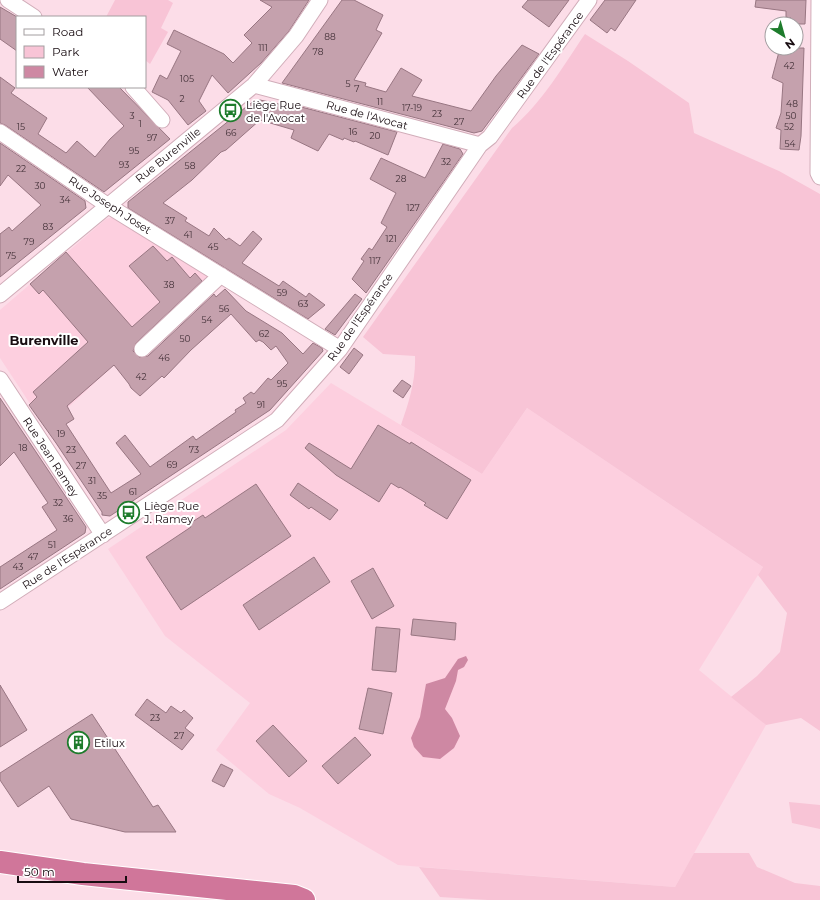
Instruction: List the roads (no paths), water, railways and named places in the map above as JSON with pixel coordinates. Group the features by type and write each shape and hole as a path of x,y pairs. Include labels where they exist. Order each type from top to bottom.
{"highway":[{"path":"0,862 83,874 294,896 304,900"}],"street":[{"path":"8,0 32,16"},
{"name":"Rue Burenville","path":"0,295 254,85 296,36 320,0"},
{"name":"Rue de l'Espérance","path":"0,602 277,420 340,349 480,145 490,136 589,0"},
{"path":"819,0 818,173 820,177"},
{"name":"Rue de l'Avocat","path":"254,85 480,145"},
{"path":"134,88 162,120"},
{"name":"Rue Joseph Joset","path":"0,132 107,205 340,349"},
{"path":"142,349 221,275"},
{"name":"Rue Jean Ramey","path":"0,379 103,535"}],"water":[{"path":"466,656 468,660 464,667 458,670 456,681 445,709 452,718 460,736 454,748 440,759 423,757 414,747 411,738 420,717 426,684 445,678 458,659"}],"place":[{"name":"Liège Rue de l'Avocat","path":"231,111"},
{"name":"Liège Rue J. Ramey","path":"128,512"},
{"name":"Etilux","path":"79,743"}],"district":[{"name":"Burenville","path":"44,340"}]}
